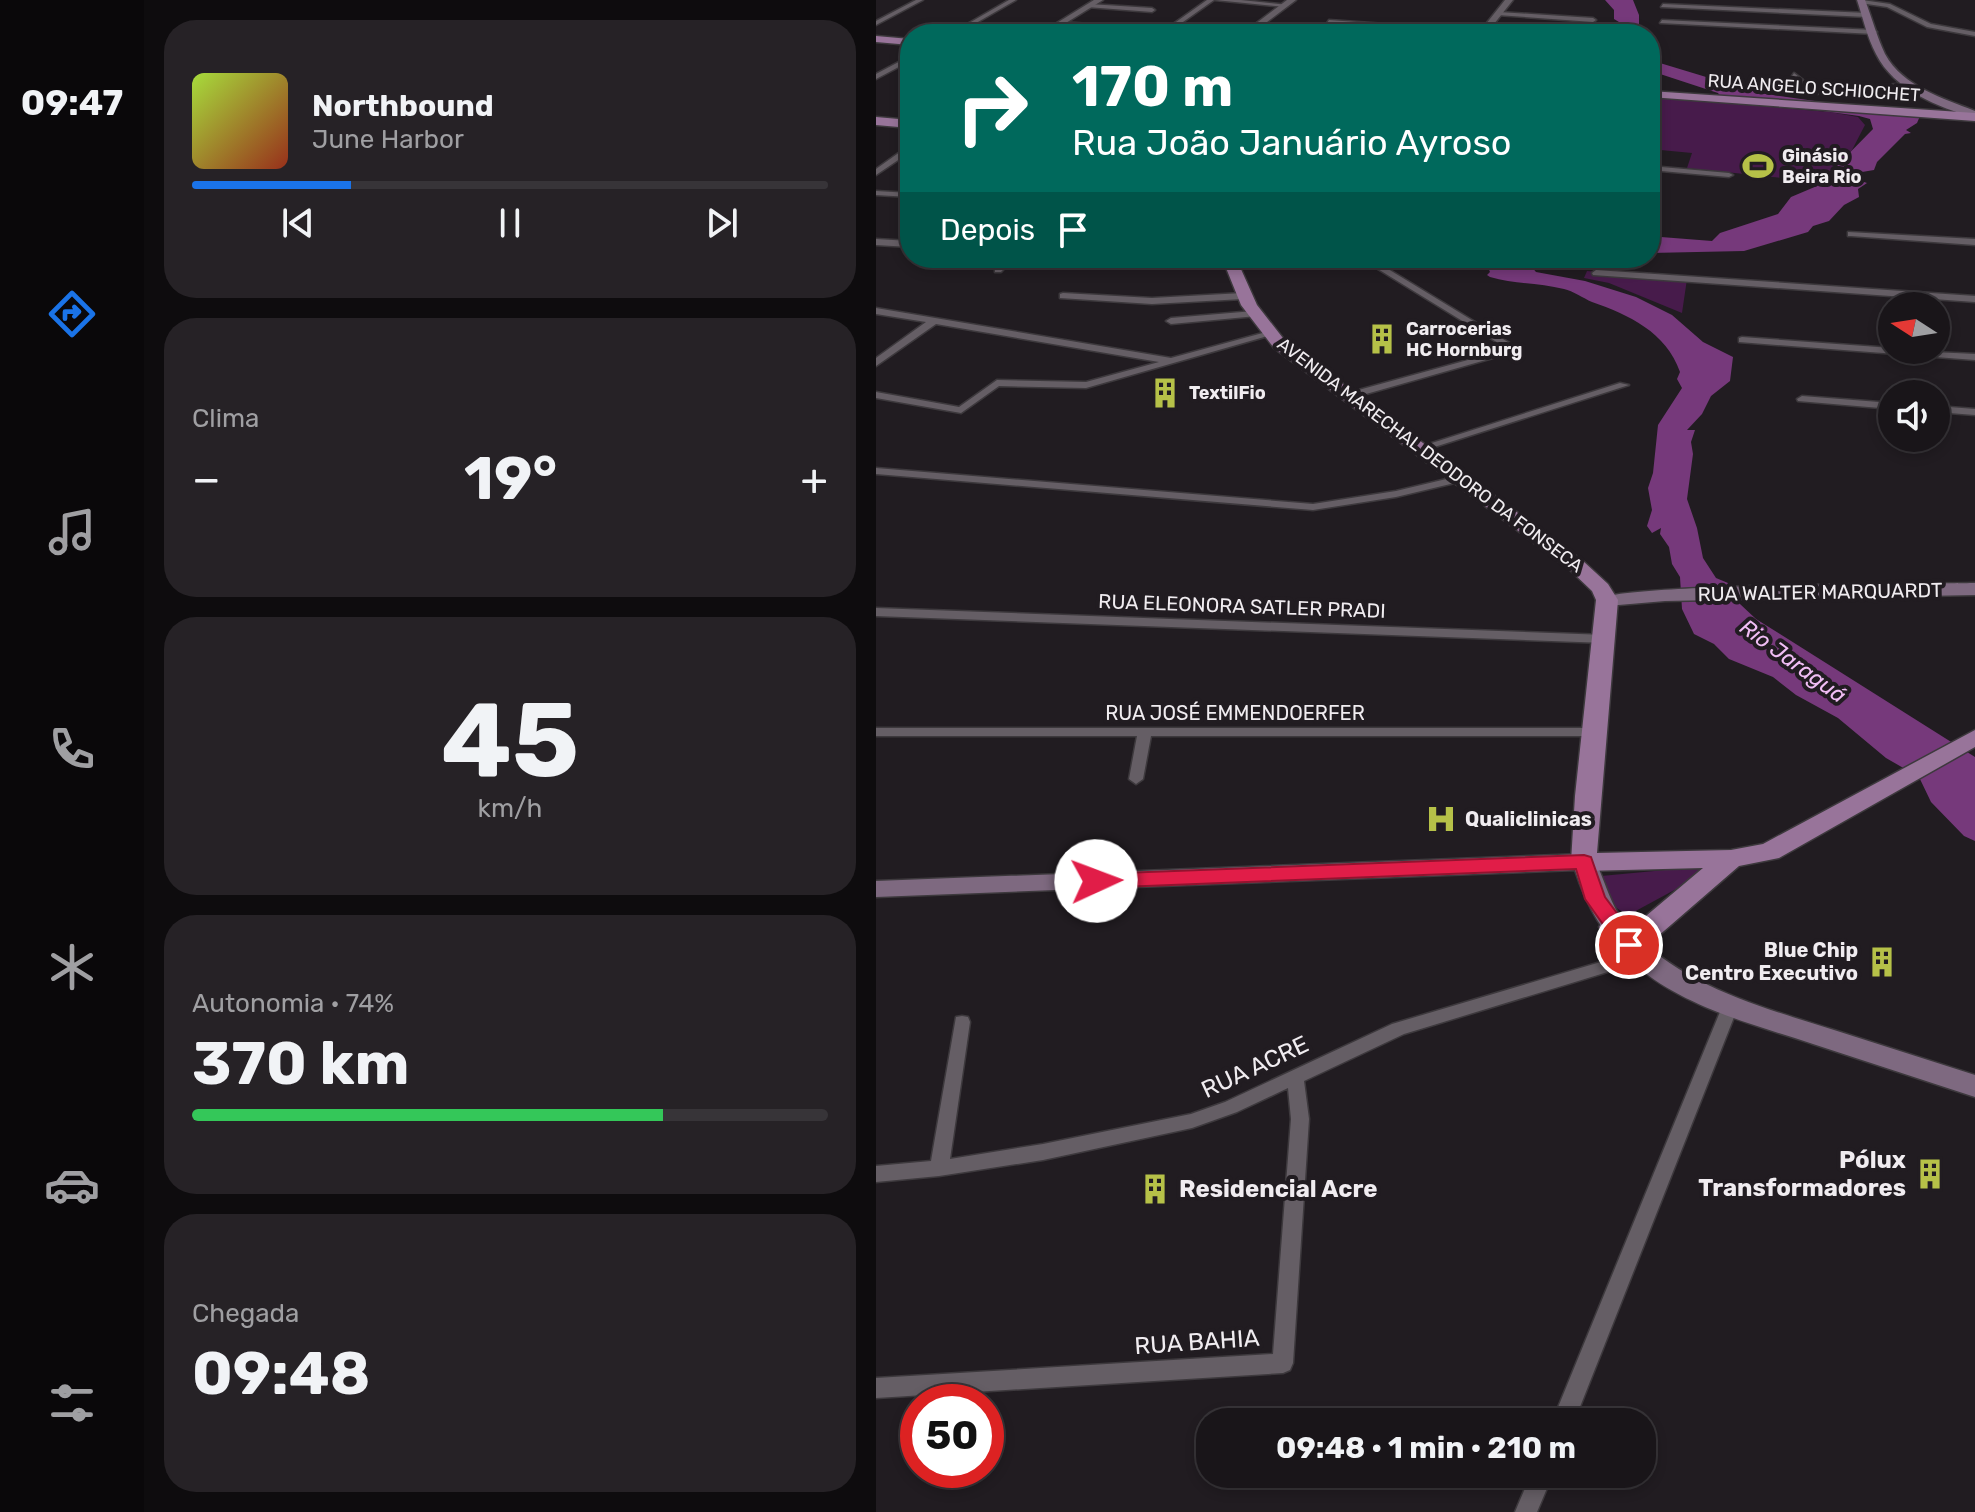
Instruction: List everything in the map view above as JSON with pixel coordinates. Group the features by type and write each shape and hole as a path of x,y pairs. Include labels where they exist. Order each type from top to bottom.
{"main road":[{"path":"1862,1 1886,65 1911,85 1975,116"},
{"path":"876,39 900,41"},
{"name":"RUA ANGELO SCHIOCHET","path":"1660,95 1975,116"},
{"path":"876,121 900,121"},
{"name":"AVENIDA MARECHAL DEODORO DA FONSECA","path":"1232,268 1254,314 1292,355 1576,565 1601,588 1607,600"},
{"name":"RUA WALTER MARQUARDT","path":"1607,600 1665,595 1975,589"},
{"path":"1607,600 1606,639 1594,732 1584,862 1595,899 1613,927 1641,956 1668,977 1730,1007 1975,1086"},
{"path":"876,889 1731,859 1770,852 1783,846 1975,737"},
{"path":"1613,927 1631,931 1647,930 1731,859"}],"street":[{"path":"876,23 920,0"},
{"path":"971,24 1013,0"},
{"path":"1060,24 1099,0"},
{"path":"1176,24 1211,0"},
{"path":"1218,0 1289,2"},
{"path":"1490,24 1509,0"},
{"path":"1862,1 1888,5 1929,26 1975,34"},
{"path":"1259,24 1289,2"},
{"path":"1663,6 1867,15"},
{"path":"1085,8 1152,10"},
{"path":"1085,8 1124,13"},
{"path":"1499,14 1593,20"},
{"path":"1568,24 1572,19"},
{"path":"1329,22 1354,24"},
{"path":"1662,22 1874,32"},
{"path":"876,77 900,64"},
{"path":"1794,75 1814,92 1911,85"},
{"path":"876,173 900,156"},
{"path":"1660,169 1729,175"},
{"path":"876,193 900,194"},
{"path":"1851,234 1975,242"},
{"path":"876,242 900,243"},
{"path":"1348,396 1516,350 1381,268"},
{"path":"1596,273 1975,299"},
{"path":"1063,296 1152,301 1243,296"},
{"path":"876,311 1172,361"},
{"path":"1171,321 1254,314"},
{"path":"876,363 935,320"},
{"path":"876,395 961,410 997,383 1086,385 1270,334"},
{"path":"1742,340 1975,357"},
{"path":"1418,449 1624,385"},
{"path":"1802,399 1878,405"},
{"path":"1950,410 1975,412"},
{"path":"876,471 1313,507 1396,494 1459,479"},
{"name":"RUA ELEONORA SATLER PRADI","path":"876,612 1606,639"},
{"name":"RUA JOSÉ EMMENDOERFER","path":"876,732 1594,732"},
{"path":"1136,779 1145,733"},
{"name":"RUA ACRE","path":"876,1174 1043,1152 1192,1121 1398,1029 1641,956"},
{"path":"1569,1408 1730,1007"},
{"path":"939,1168 962,1022"},
{"name":"RUA BAHIA","path":"876,1388 1283,1363 1300,1119 1295,1077"},
{"path":"1526,1512 1536,1488"}],"shaded area":[{"path":"1660,98 1830,112 1858,117 1865,125 1852,150 1819,182 1687,168 1692,153 1660,150"},
{"path":"1587,271 1687,279 1682,313 1609,283 1584,278"},
{"path":"1697,867 1702,875 1632,913 1614,906 1601,876"}],"water":[{"path":"1605,0 1633,0 1639,24 1616,24 1619,22 1614,19 1614,10"},
{"path":"1660,63 1759,93 1920,116 1917,123 1906,130 1911,133 1905,134 1877,162 1874,170 1850,174 1850,177 1867,183 1858,189 1859,197 1844,205 1829,221 1813,226 1808,232 1744,251 1660,253 1660,236 1712,241 1720,233 1778,214 1791,197 1817,186 1873,129 1870,119 1859,116 1721,97 1718,93 1660,74"},
{"name":"Rio Jaraguá","path":"1488,268 1533,268 1536,272 1585,281 1636,297 1672,315 1703,342 1733,357 1730,381 1711,396 1702,414 1687,430 1695,430 1691,442 1693,454 1687,499 1703,558 1716,578 1728,583 1740,604 1756,619 1975,757 1975,841 1964,836 1931,802 1919,777 1886,758 1838,718 1796,695 1773,677 1729,659 1714,644 1694,634 1682,609 1680,577 1672,564 1669,547 1660,534 1661,528 1652,533 1647,526 1652,510 1648,488 1653,473 1658,425 1682,388 1677,379 1680,372 1666,346 1632,319 1571,291 1490,277 1487,275 1490,272"}],"place":[{"name":"Ginásio Beira Rio","path":"1758,166"},
{"name":"Carrocerias HC Hornburg","path":"1382,339"},
{"name":"TextilFio","path":"1165,393"},
{"name":"Qualiclinicas","path":"1441,819"},
{"name":"Blue Chip Centro Executivo","path":"1882,962"},
{"name":"Pólux Transformadores","path":"1930,1174"},
{"name":"Residencial Acre","path":"1155,1189"}],"route":[{"path":"1096,881 1584,862 1595,899 1629,945"}]}
